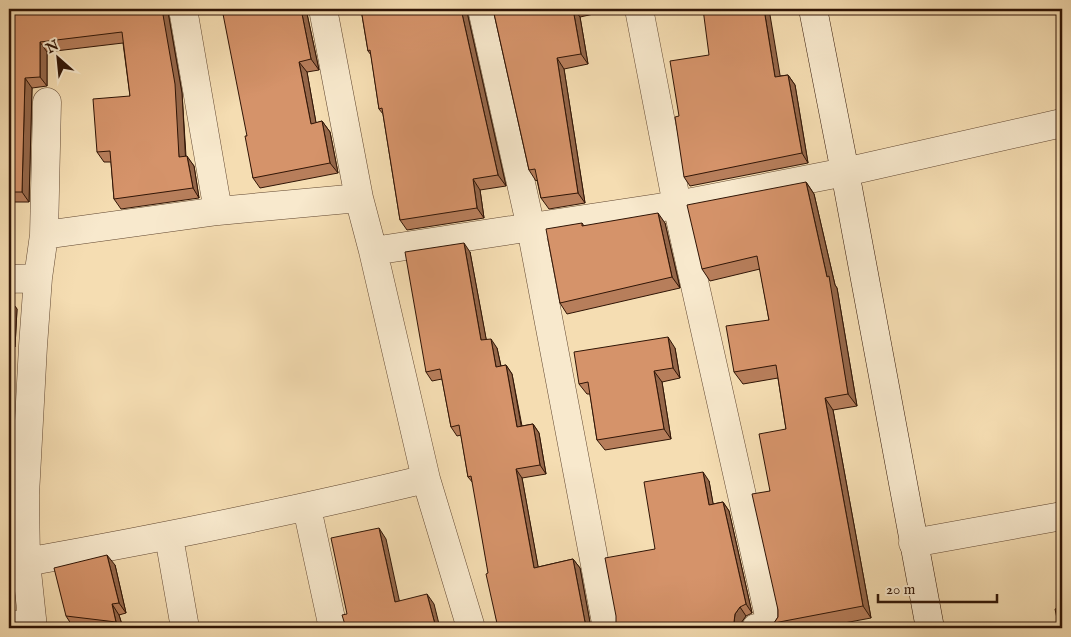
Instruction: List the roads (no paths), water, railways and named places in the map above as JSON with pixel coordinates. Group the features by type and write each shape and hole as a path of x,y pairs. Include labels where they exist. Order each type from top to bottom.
{"street":[{"path":"183,9 218,210"},
{"path":"323,9 359,198 426,479 471,628"},
{"path":"482,9 531,228 607,628"},
{"path":"639,9 677,205 766,627"},
{"path":"813,9 930,628"},
{"path":"25,626 31,600 26,562 25,495 18,428 44,235 47,102"},
{"path":"373,251 677,205 845,172 1062,123"},
{"path":"44,235 218,210 359,198"},
{"path":"9,279 38,278"},
{"path":"26,562 169,537 307,508 426,479"},
{"path":"307,508 333,628"},
{"path":"913,543 1062,516"},
{"path":"169,537 186,628"}]}
